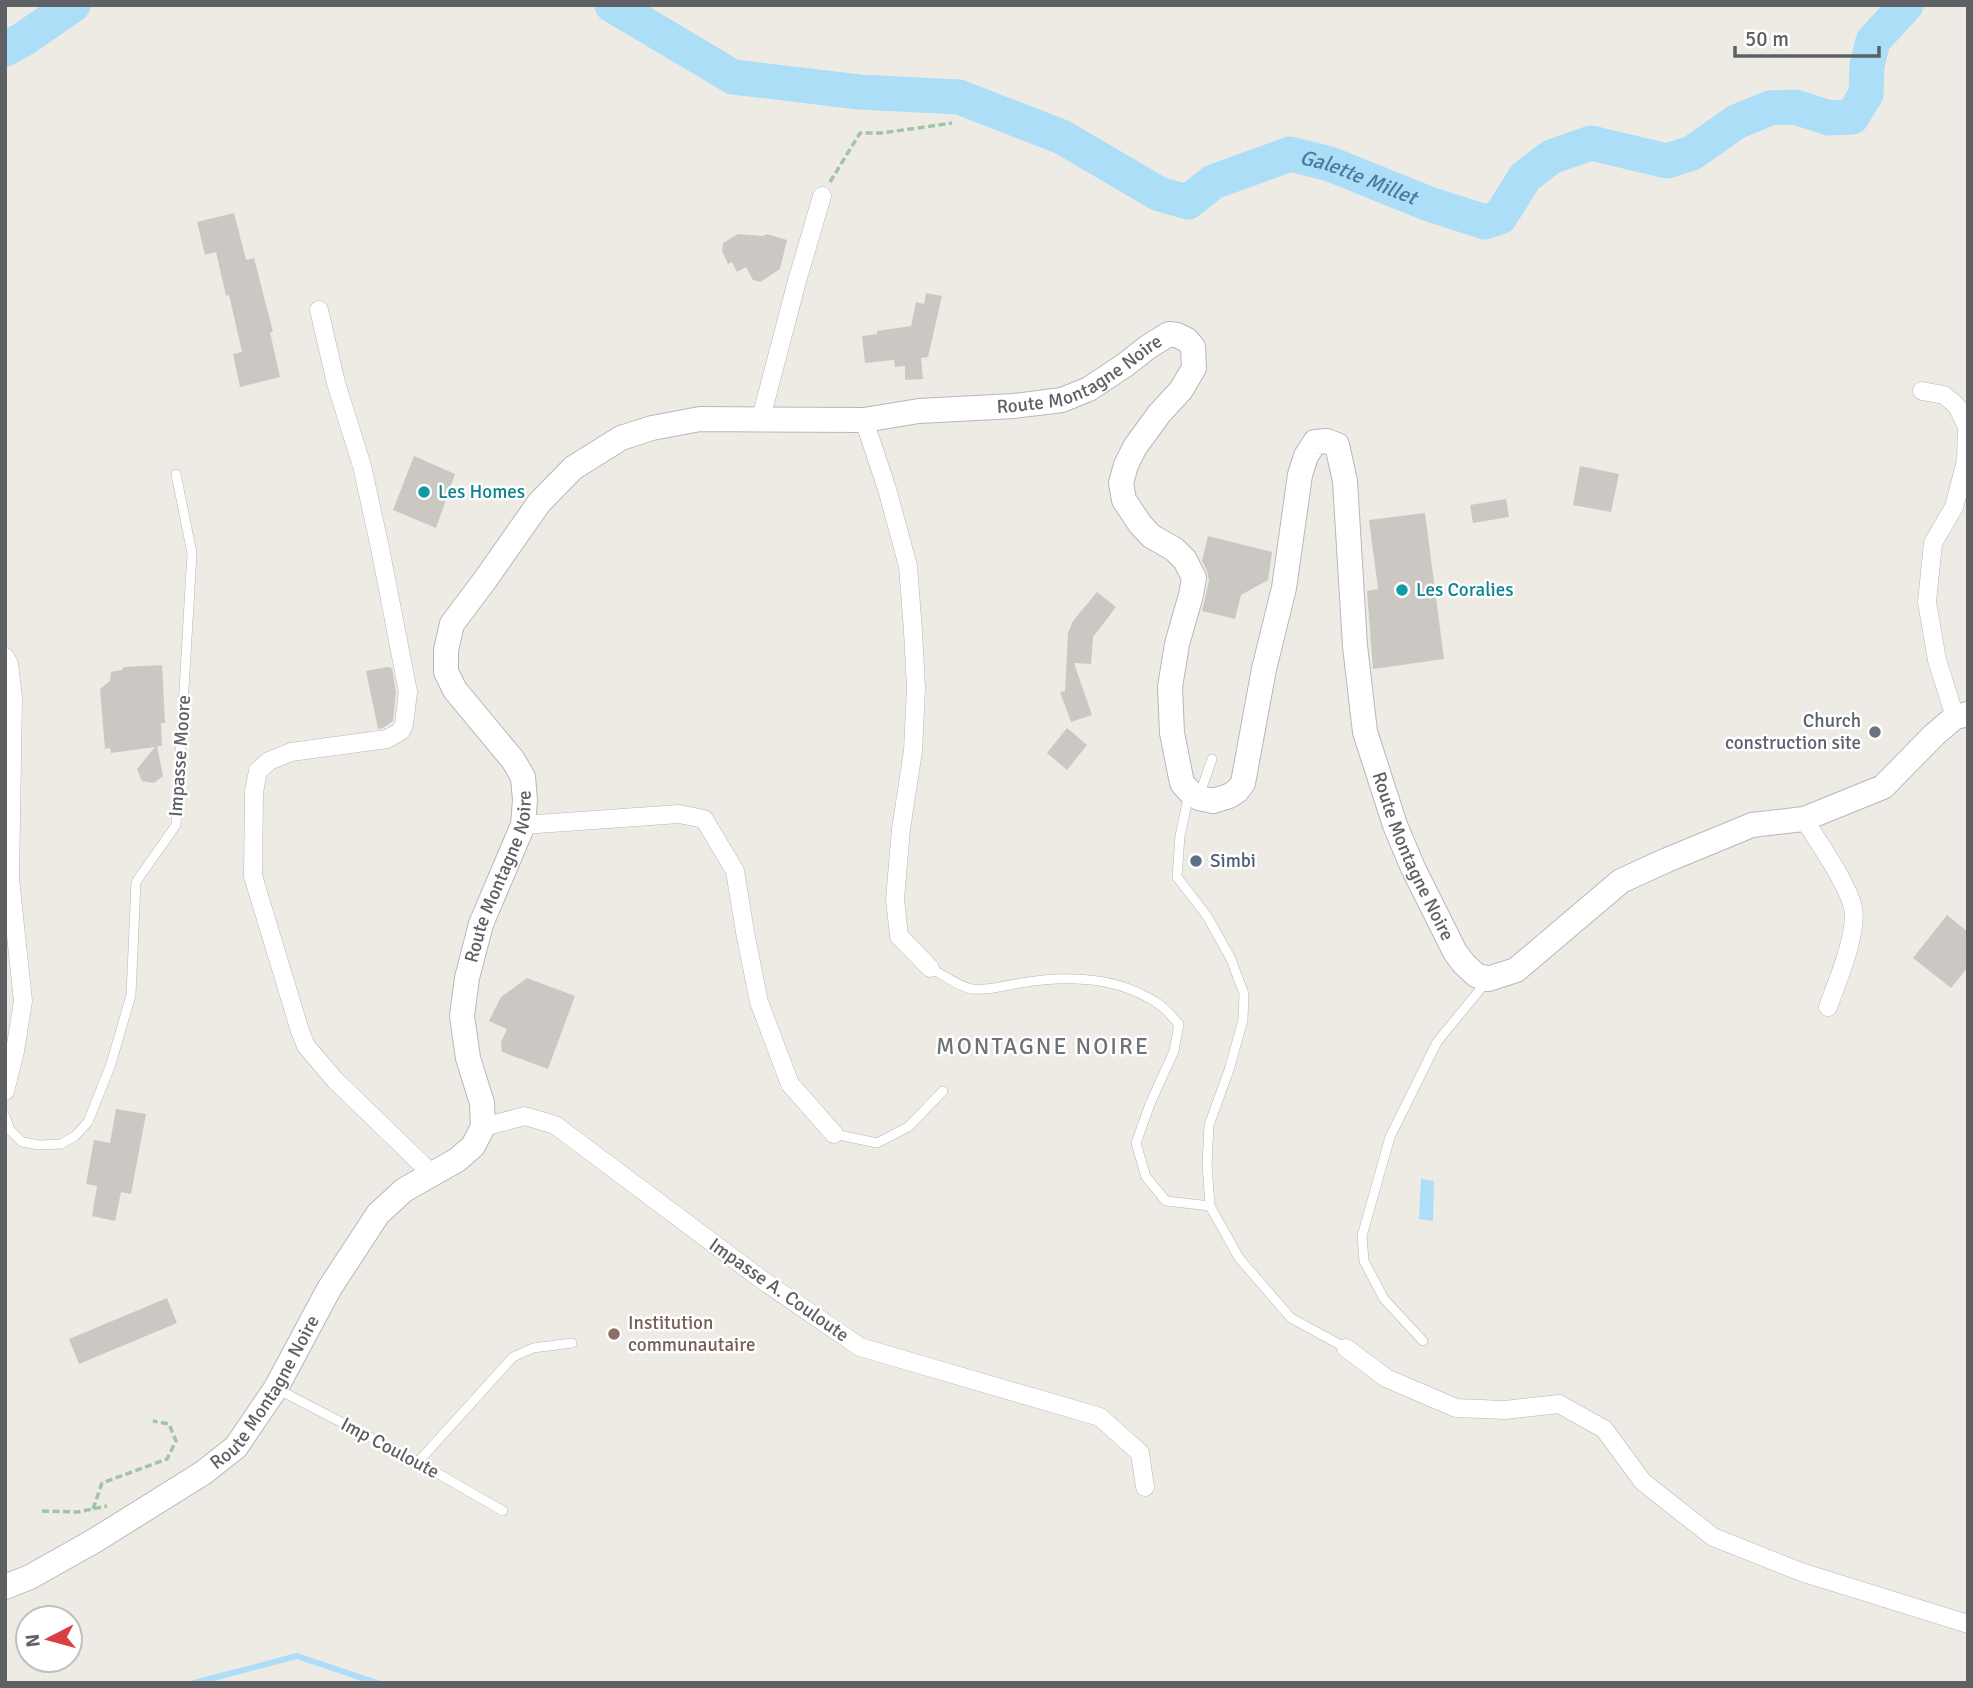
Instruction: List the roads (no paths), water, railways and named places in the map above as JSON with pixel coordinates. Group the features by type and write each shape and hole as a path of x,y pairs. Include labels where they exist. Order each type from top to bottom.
{"street":[{"path":"761,418 822,196"},
{"path":"319,310 336,383 362,466 408,692 401,731 387,739 291,752 269,761 258,771 254,792 253,876 306,1046 335,1080 432,1174"},
{"name":"Route Montagne Noire","path":"5,1587 30,1577 94,1541 203,1473 236,1447 276,1388 329,1289 378,1214 404,1189 457,1160 473,1146 483,1127 482,1103 468,1058 462,1016 467,978 481,924 523,825 525,800 523,777 513,760 455,690 446,671 446,650 452,624 539,503 573,468 621,438 652,428 700,419 864,420 919,411 1014,406 1062,400 1089,389 1147,347 1170,334 1187,340 1193,347 1194,368 1181,390 1135,447 1121,483 1124,500 1140,524 1151,536 1185,560 1194,578 1177,644 1170,687 1172,733 1185,789 1213,802 1237,791 1243,783 1264,669 1284,588 1300,475 1306,456 1315,442 1327,441 1338,445 1345,481 1355,646 1365,732 1395,825 1436,915 1464,964 1476,975 1488,979"},
{"path":"1488,979 1516,970 1621,881 1752,825 1804,819 1883,787 1934,734 1961,716 1937,660 1927,603 1933,543 1954,507 1966,461 1967,428 1957,406 1944,395 1922,391"},
{"path":"864,420 887,489 908,566 913,631 916,688 913,751 901,829 895,899 899,936 930,968"},
{"path":"5,657 9,664 13,698 10,879 23,1001 5,1091"},
{"path":"523,825 679,814 704,819 735,871 759,1002 790,1084 834,1135"},
{"path":"1804,819 1848,892 1854,910 1853,933 1828,1007"},
{"name":"Impasse A. Couloute","path":"483,1127 526,1116 555,1125 765,1282 860,1347 1100,1417 1140,1453 1145,1487"},
{"path":"1346,1348 1386,1378 1456,1408 1505,1409 1559,1404 1604,1429 1643,1482 1713,1537 1801,1572 1968,1624"}],"lane":[{"name":"Impasse Moore","path":"5,1116 10,1130 22,1142 39,1145 61,1144 75,1136 88,1122 111,1064 131,995 135,882 176,825 192,553 176,474"},
{"path":"1212,759 1185,789 1177,877 1207,916 1231,959 1244,994 1243,1020 1209,1125 1207,1164 1210,1206 1240,1258 1291,1318 1346,1348"},
{"path":"930,968 971,989 995,989 1020,983 1067,978 1104,981 1135,990 1162,1006 1180,1024 1174,1051 1136,1143 1146,1177 1166,1200 1210,1206"},
{"path":"1423,1341 1384,1300 1364,1261 1362,1236 1390,1138 1437,1042 1488,979"},
{"path":"834,1135 877,1143 908,1127 943,1091"},
{"path":"418,1462 513,1357 533,1348 572,1343"},
{"name":"Imp Couloute","path":"276,1388 418,1462 503,1511"}],"water":[{"path":"1421,1179 1434,1181 1433,1221 1419,1219"}],"waterway":[{"name":"Galette Millet","path":"5,49 73,5"},
{"name":"Galette Millet","path":"612,5 733,77 859,92 959,97 1062,137 1159,194 1188,202 1213,182 1290,154 1330,164 1429,204 1485,222 1500,217 1525,177 1551,157 1591,143 1667,161 1692,153 1736,122 1770,108 1795,107 1829,118 1852,117 1866,94 1867,65 1873,41 1906,5"},
{"path":"194,1683 297,1656 377,1683"}],"place":[{"name":"Les Homes","path":"424,492"},
{"name":"Les Coralies","path":"1402,590"},
{"name":"Church construction site","path":"1875,732"},
{"name":"Simbi","path":"1196,861"},
{"name":"Institution communautaire","path":"614,1334"}],"district":[{"name":"MONTAGNE NOIRE","path":"1043,1046"}]}
